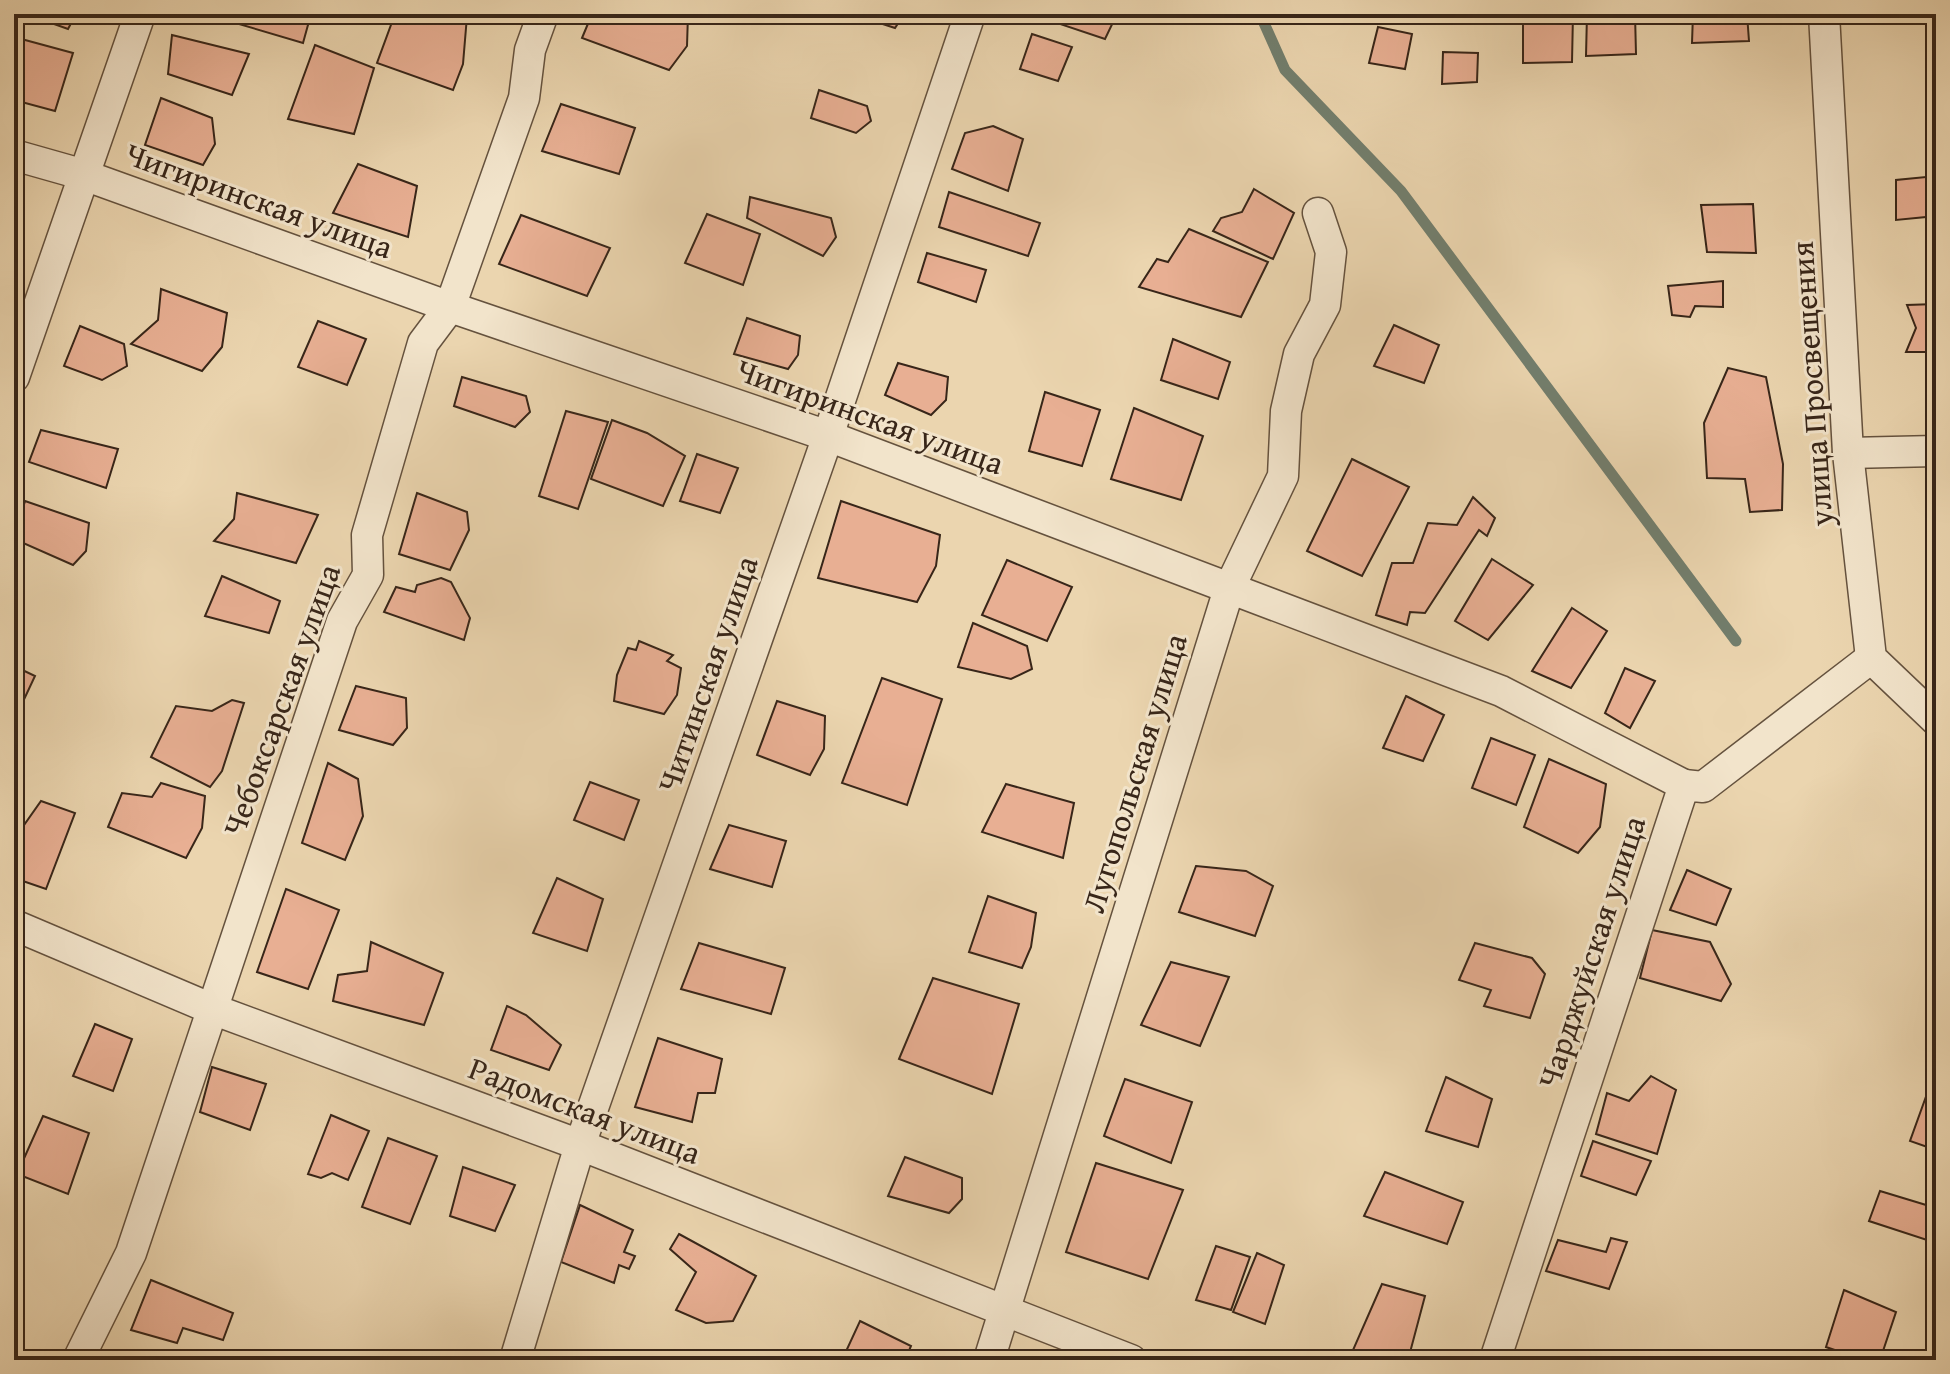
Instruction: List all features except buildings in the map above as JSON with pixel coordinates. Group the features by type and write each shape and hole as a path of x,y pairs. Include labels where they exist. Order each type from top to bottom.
{"street":[{"path":"14,377 81,174 140,14"},
{"name":"Чебоксарская улица","path":"78,1360 131,1253 342,621 368,575 367,535 423,343 450,307 524,98 530,50 543,14"},
{"name":"Читинская улица","path":"515,1360 580,1145 828,436 970,14"},
{"name":"улица Просвещения","path":"1824,14 1848,453 1871,658"},
{"name":"Чигиринская улица","path":"14,155 81,174 450,307 828,436 1501,691 1684,785"},
{"name":"Лугопольская улица","path":"989,1360 1229,589 1283,476 1286,411 1299,354 1325,305 1331,252 1318,213"},
{"path":"1848,453 1936,451"},
{"path":"1684,785 1703,787 1871,658 1936,720"},
{"name":"Чарджуйская улица","path":"1495,1360 1684,785"},
{"name":"Радомская улица","path":"14,925 212,1009 580,1145 1131,1360"}],"waterway":[{"path":"1260,14 1285,70 1401,191 1736,641"}]}
